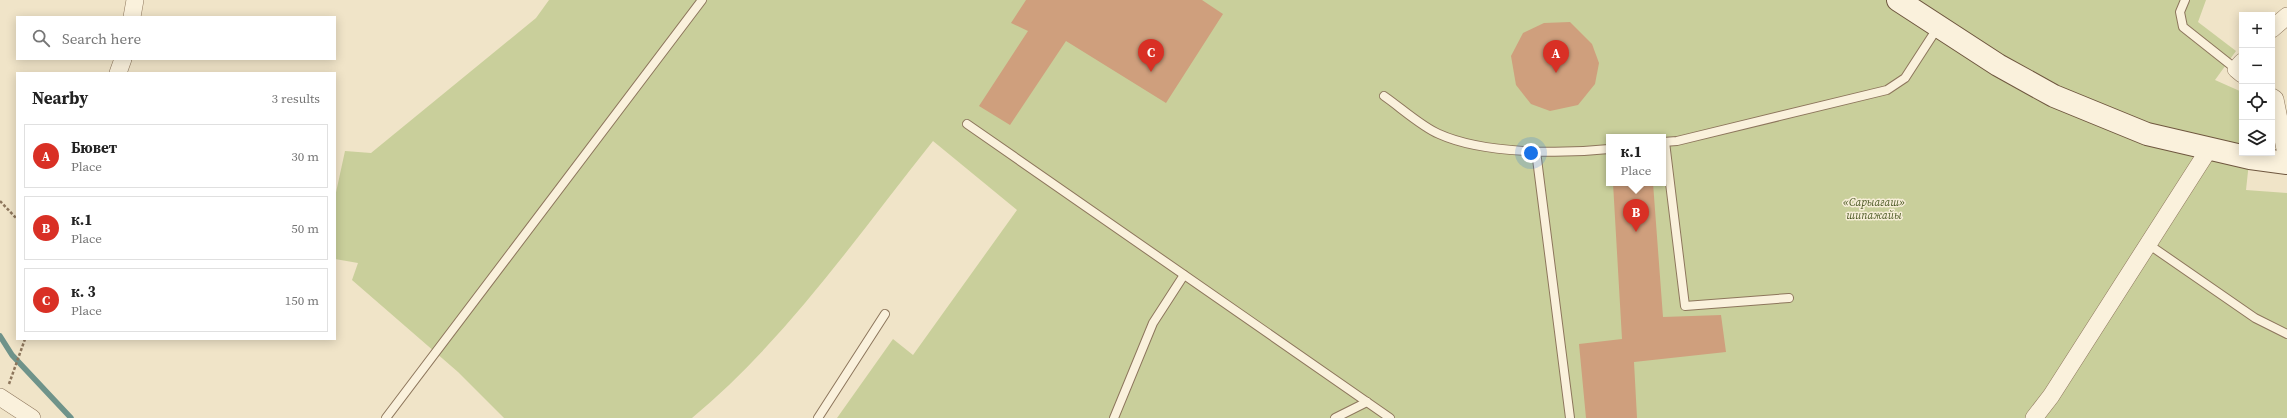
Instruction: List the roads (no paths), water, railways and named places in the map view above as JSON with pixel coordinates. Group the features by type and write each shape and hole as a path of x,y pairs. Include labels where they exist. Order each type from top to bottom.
{"main road":[{"path":"1898,0 1998,65 2054,96 2147,134 2250,158 2287,163"}],"street":[{"path":"132,16 135,0"},
{"path":"2275,26 2287,16"},
{"path":"118,72 123,60"},
{"path":"2275,99 2287,159"},
{"path":"2034,418 2052,396 2209,149"},
{"path":"2,398 32,418"}],"lane":[{"path":"386,418 702,0"},
{"path":"2185,0 2180,12 2183,27 2239,67"},
{"path":"1666,142 1887,90 1905,78 1938,26"},
{"path":"1384,96 1439,134 1482,146 1536,151 1577,152 1606,149"},
{"path":"967,124 1390,418"},
{"path":"1536,151 1570,418"},
{"path":"1666,158 1685,306 1788,298"},
{"path":"2148,244 2255,318 2287,334"},
{"path":"1114,418 1152,323 1184,274"},
{"path":"818,418 885,314"},
{"path":"1335,418 1367,402"}],"waterway":[{"path":"0,336 12,355 71,418"}],"place":[{"name":"к. 3","path":"1151,72"},
{"name":"Бювет","path":"1556,73"},
{"name":"к.1","path":"1636,232"}],"park label":[{"name":"«Сарыағаш» шипажайы","path":"1874,208"}]}
